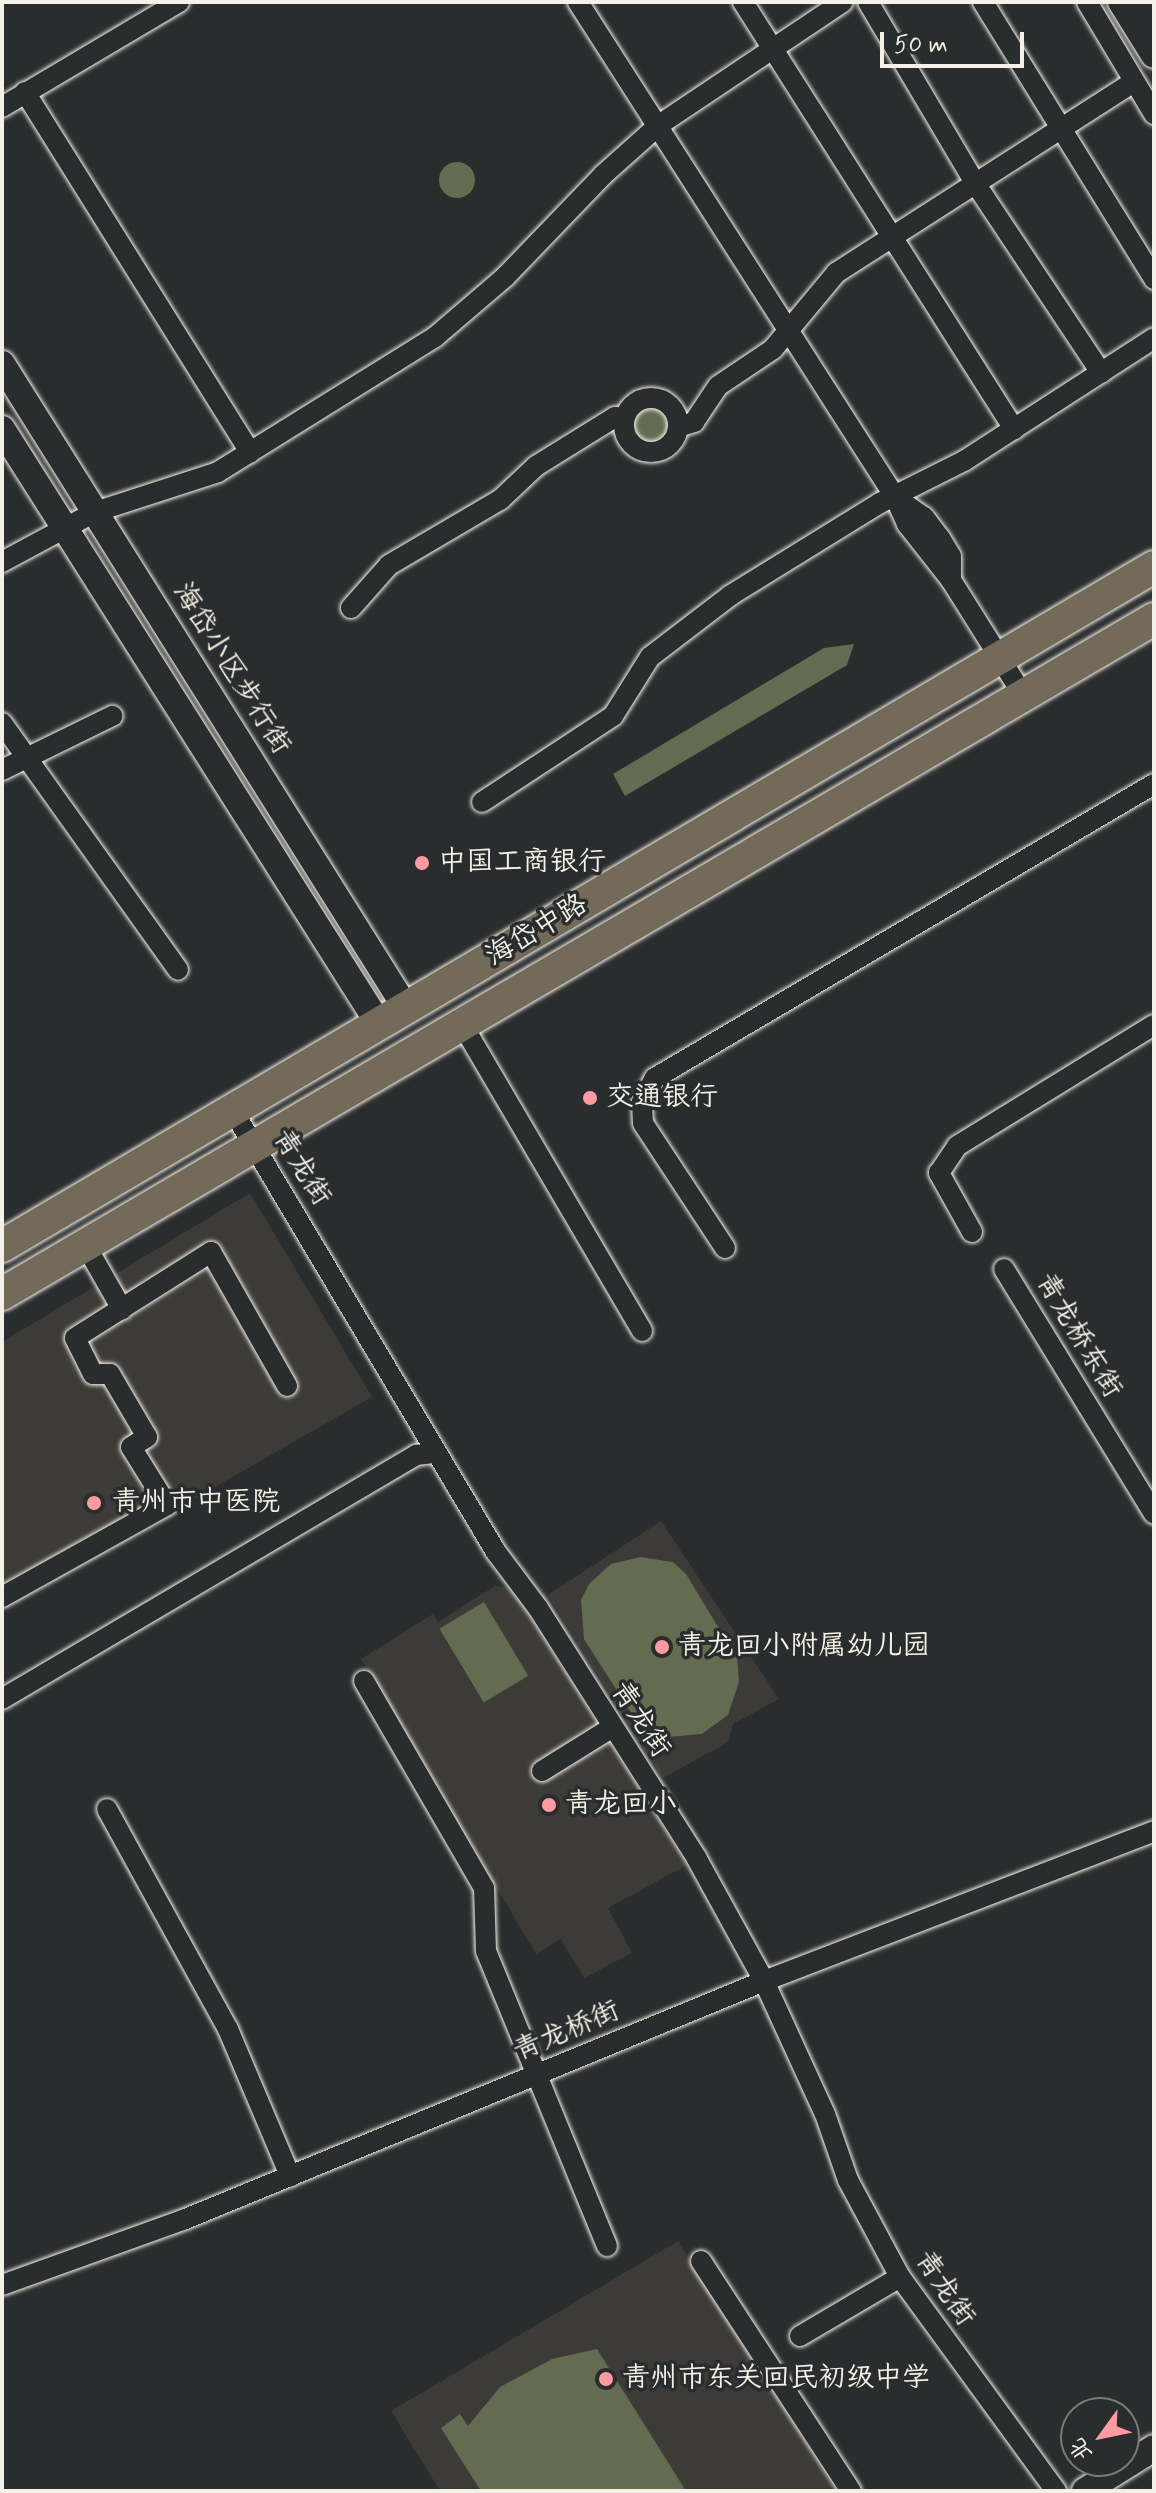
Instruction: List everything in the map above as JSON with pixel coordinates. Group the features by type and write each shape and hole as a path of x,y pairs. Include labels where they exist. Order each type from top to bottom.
{"main road":[{"name":"海岱中路","path":"2,1246 1154,567"},
{"name":"海岱中路","path":"2,1294 1154,619"}],"street":[{"path":"2,107 179,2"},
{"path":"578,2 895,497 924,517 940,538 951,556 951,580 1023,695"},
{"path":"743,2 774,46 1014,429"},
{"path":"2,562 95,512 218,472 450,326 659,125 843,2"},
{"path":"868,2 975,183 1101,373"},
{"path":"983,2 1058,131 1154,279"},
{"path":"1087,2 1154,114"},
{"path":"1121,2 1154,55"},
{"path":"1144,2 1154,17"},
{"path":"678,427 694,422 718,386 773,349 786,328 836,273 1134,82"},
{"path":"25,92 250,452"},
{"path":"482,802 613,716 643,665 678,634 731,595 1014,429 1154,338"},
{"name":"海岱小区步行街","path":"2,364 95,512 393,1016"},
{"path":"655,398 674,411 678,427 671,443 647,452 631,444 624,419 639,400 655,398"},
{"path":"351,608 369,582 389,565 500,500 536,466 615,417 624,419"},
{"path":"2,429 64,527 393,1016"},
{"path":"2,770 22,757 112,716"},
{"path":"2,723 22,757 178,970"},
{"path":"725,1248 643,1123 642,1102 655,1078 1154,784"},
{"path":"462,1024 642,1331"},
{"path":"972,1232 939,1173 957,1146 1154,1025"},
{"name":"青龙街","path":"232,1109 436,1453 697,1859 764,1981 825,2114 848,2180 900,2277 1056,2491"},
{"path":"86,1246 122,1309"},
{"path":"2,1597 167,1505 131,1447 147,1437 110,1374 93,1374 75,1338 211,1252 287,1386"},
{"name":"青龙桥东街","path":"1004,1269 1154,1514"},
{"path":"2,1699 416,1455 436,1453"},
{"path":"364,1681 484,1888 486,1951 607,2246"},
{"path":"542,1771 611,1728"},
{"path":"107,1809 228,2029 290,2176"},
{"name":"青龙桥街","path":"2,2285 290,2176 764,1981 1154,1831"},
{"path":"701,2261 851,2491"},
{"path":"800,2336 900,2277"},
{"path":"1085,2491 1154,2448"}],"shaded area":[{"name":"青州市中医院","path":"250,1193 372,1397 2,1609 2,1342"},
{"name":"青龙回小附属幼儿园","path":"661,1521 779,1699 733,1724 728,1742 663,1778 548,1595"},
{"name":"青龙回小","path":"495,1586 512,1588 687,1865 608,1908 632,1953 584,1978 561,1939 536,1954 361,1659 433,1614 438,1622"},
{"name":"青州市东关回民初级中学","path":"678,2241 836,2491 440,2491 391,2411"}],"green space":[{"path":"457,162 470,167 475,180 470,193 457,198 444,193 439,180 444,167"},
{"path":"651,407 664,412 669,425 664,438 651,443 638,438 633,425 638,412"},
{"path":"854,644 847,665 625,796 613,774 824,648"},
{"name":"青龙回小附属幼儿园","path":"640,1557 673,1562 686,1574 737,1658 739,1682 728,1715 702,1734 667,1737 637,1722 584,1639 581,1600 589,1584 611,1564"},
{"path":"484,1602 528,1676 484,1702 439,1629"},
{"path":"597,2349 686,2491 481,2491 441,2428 460,2414 468,2426 500,2387 552,2359"}],"place":[{"name":"中国工商银行","path":"422,863"},
{"name":"交通银行","path":"590,1098"},
{"name":"青州市中医院","path":"94,1503"},
{"name":"青龙回小附属幼儿园","path":"662,1647"},
{"name":"青龙回小","path":"549,1805"},
{"name":"青州市东关回民初级中学","path":"606,2379"}]}
